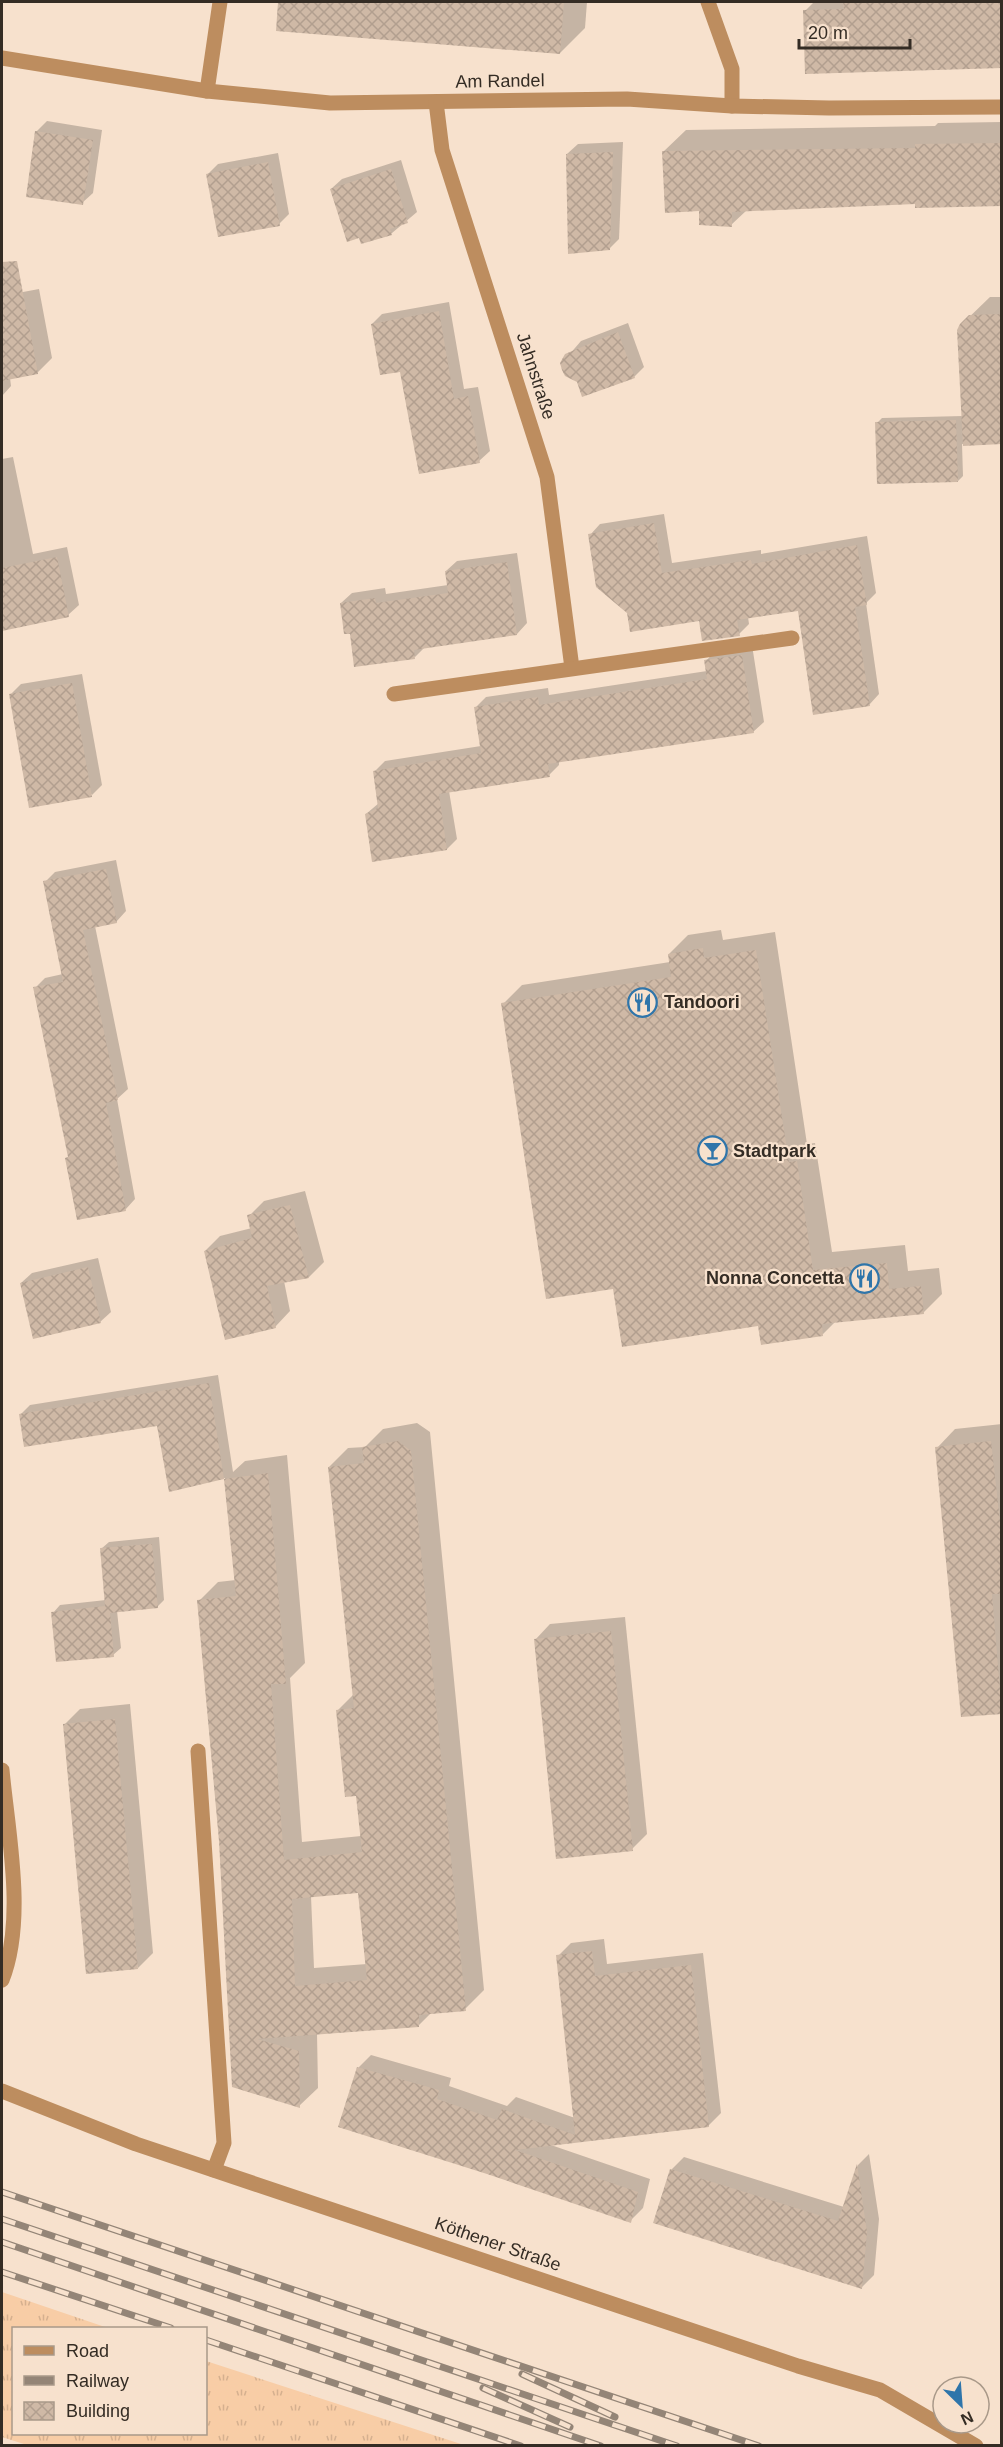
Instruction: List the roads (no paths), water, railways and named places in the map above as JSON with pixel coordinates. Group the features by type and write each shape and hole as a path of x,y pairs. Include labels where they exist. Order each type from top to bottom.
{"street":[{"path":"207,91 220,2"},
{"path":"708,2 732,69 732,106"},
{"name":"Am Randel","path":"2,58 207,91 330,103 627,99 732,106 1002,107"},
{"name":"Jahnstraße","path":"436,102 442,150 547,477 572,668"},
{"path":"394,694 792,638"},
{"path":"198,1751 224,2143 214,2170"},
{"path":"2,1770 14,1917 8,1965 2,1980"},
{"name":"Köthener Straße","path":"2,2091 136,2144 798,2366 880,2390 976,2445"}],"railway":[{"path":"2,2192 759,2446"},
{"path":"2,2219 677,2446"},
{"path":"2,2242 601,2446"},
{"path":"2,2272 168,2327"},
{"path":"207,2340 521,2446"},
{"path":"522,2374 615,2417"},
{"path":"483,2388 570,2427"}],"place":[{"name":"Tandoori","path":"643,1002"},
{"name":"Stadtpark","path":"712,1151"},
{"name":"Nonna Concetta","path":"865,1278"}]}
